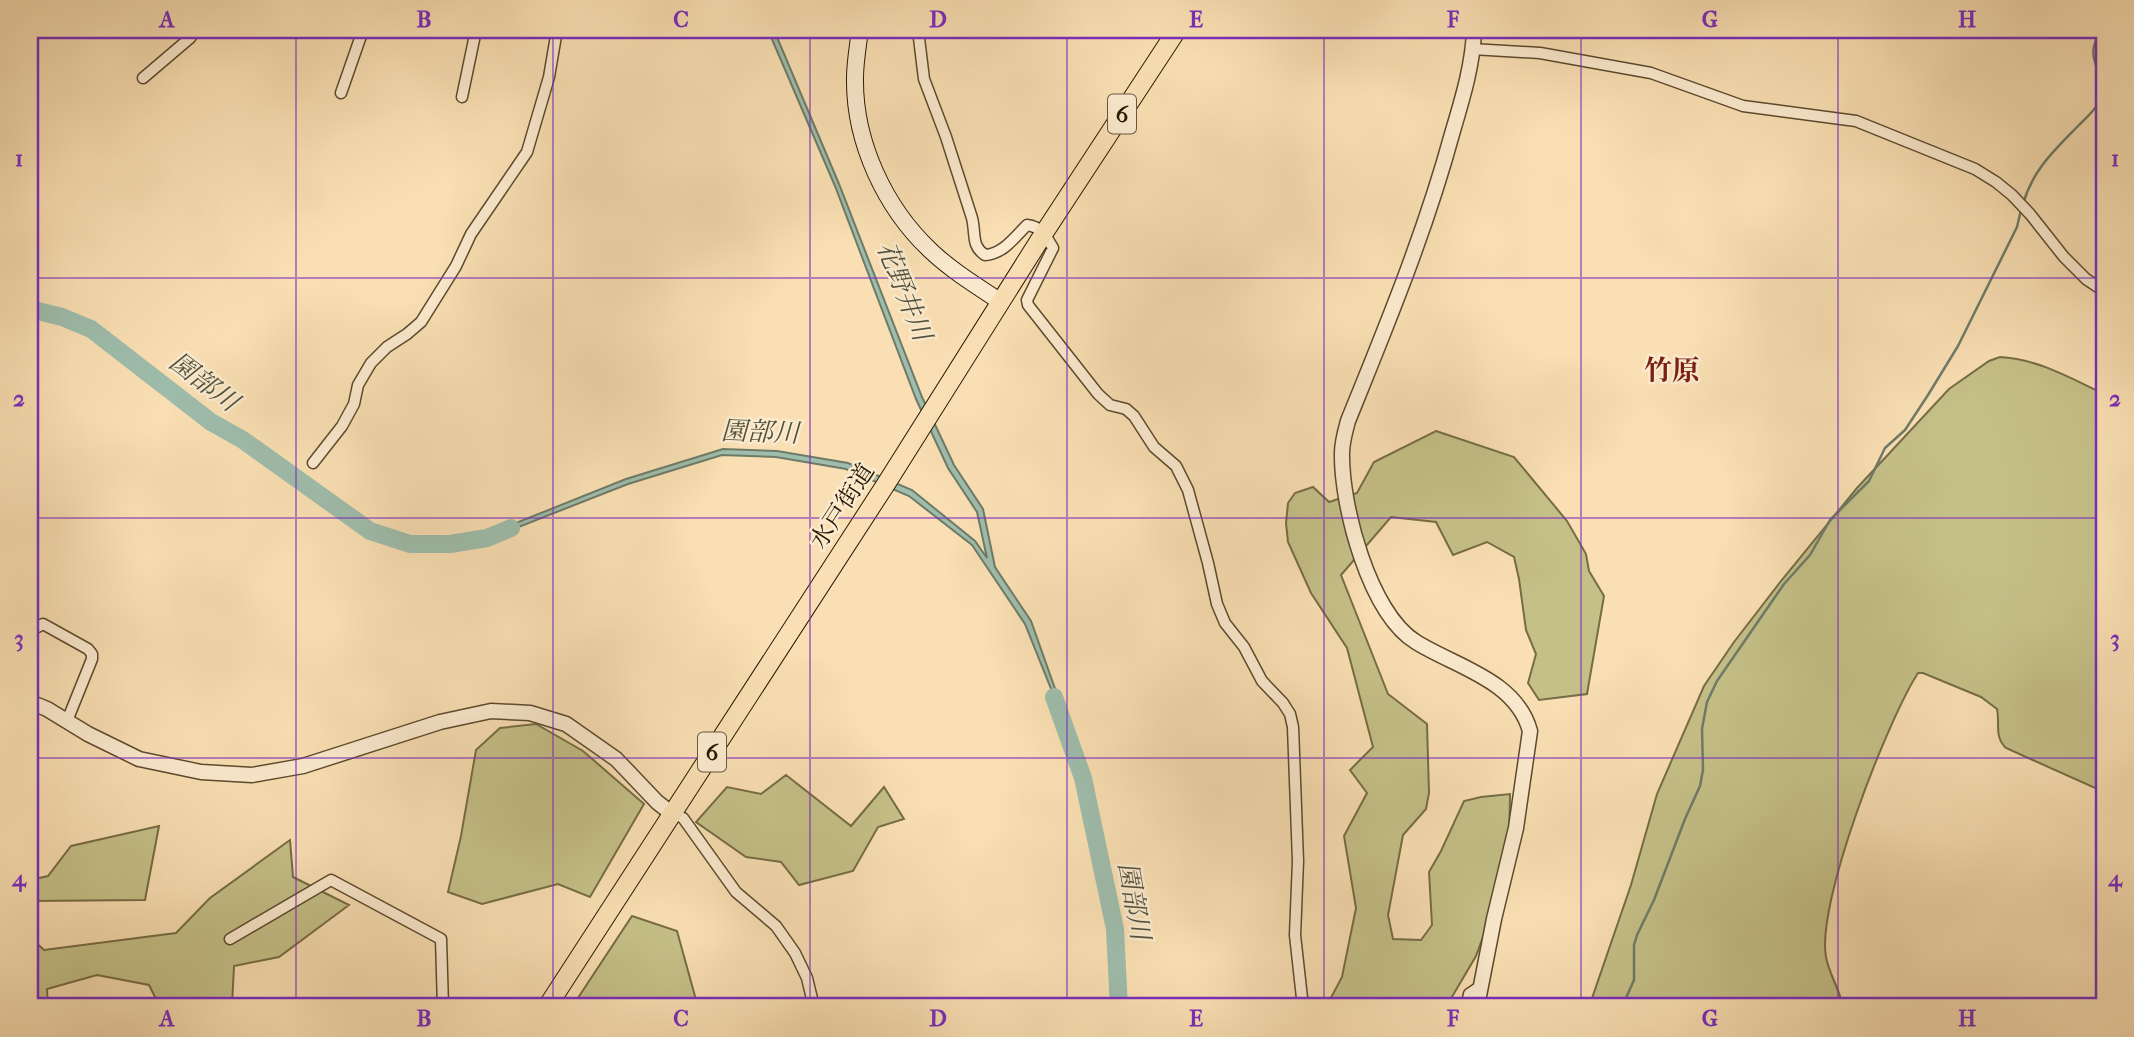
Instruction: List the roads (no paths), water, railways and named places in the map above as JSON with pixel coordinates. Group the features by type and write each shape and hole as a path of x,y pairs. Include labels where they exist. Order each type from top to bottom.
{"highway":[{"name":"水戸街道","path":"547,1007 1177,30"}],"main road":[{"path":"860,30 855,80 857,110 862,135 880,182 902,217 930,250 1001,302"}],"street":[{"path":"143,78 190,38 195,30"},
{"path":"341,93 363,30"},
{"path":"462,97 476,30"},
{"path":"313,463 342,426 354,404 358,385 372,363 421,322 456,266 471,234 527,152 549,77 557,30"},
{"path":"918,30 924,79 972,218 977,250 985,256 993,255 1002,250 1027,225 1037,226 1044,233 1053,248 1027,300 1028,305 1098,394 1110,405 1126,409 1134,416 1154,447 1176,466 1188,490 1217,604 1225,623 1244,647 1262,681 1290,713 1293,727 1298,861 1295,935 1303,1007"},
{"path":"1474,30 1461,104 1418,243 1348,421 1342,450 1344,482 1355,541 1384,609 1397,626 1414,641 1468,669 1513,699 1526,717 1530,731 1516,828 1494,919 1478,1001 1480,1007"},
{"path":"1472,49 1540,53 1651,73 1743,106 1856,121 1975,169 1996,182 2030,214 2064,257 2104,291"},
{"path":"30,631 43,624 88,649 92,654 67,721"},
{"path":"30,702 139,759 201,772 252,775 303,766 440,722 491,710 530,713 566,724 616,760 657,802 683,818 736,892 776,926 795,953 807,978 814,1007"},
{"path":"230,939 331,880 441,939 443,1007"},
{"path":"1466,1007 1469,994 1481,986"}],"waterway":[{"path":"2023,204 2033,180 2046,161 2091,113 2102,95 2093,51 2103,30"},
{"path":"1622,1007 1634,980 1634,945 1637,935 1700,786 1703,770 1702,729 1707,702 1717,681 1784,584 1810,555 1830,520 1869,481 1885,448 1905,430 1928,395 1958,346 2017,227 2021,210"},
{"name":"園部川","path":"30,309 62,317 91,329 211,422 243,440 370,531 410,544 450,544 487,538 511,528"},
{"name":"園部川","path":"1054,697 1083,778 1115,929 1119,1007"}],"district":[{"name":"竹原","path":"1672,370"}],"water label":[{"name":"花野井川","path":"904,291"}]}
